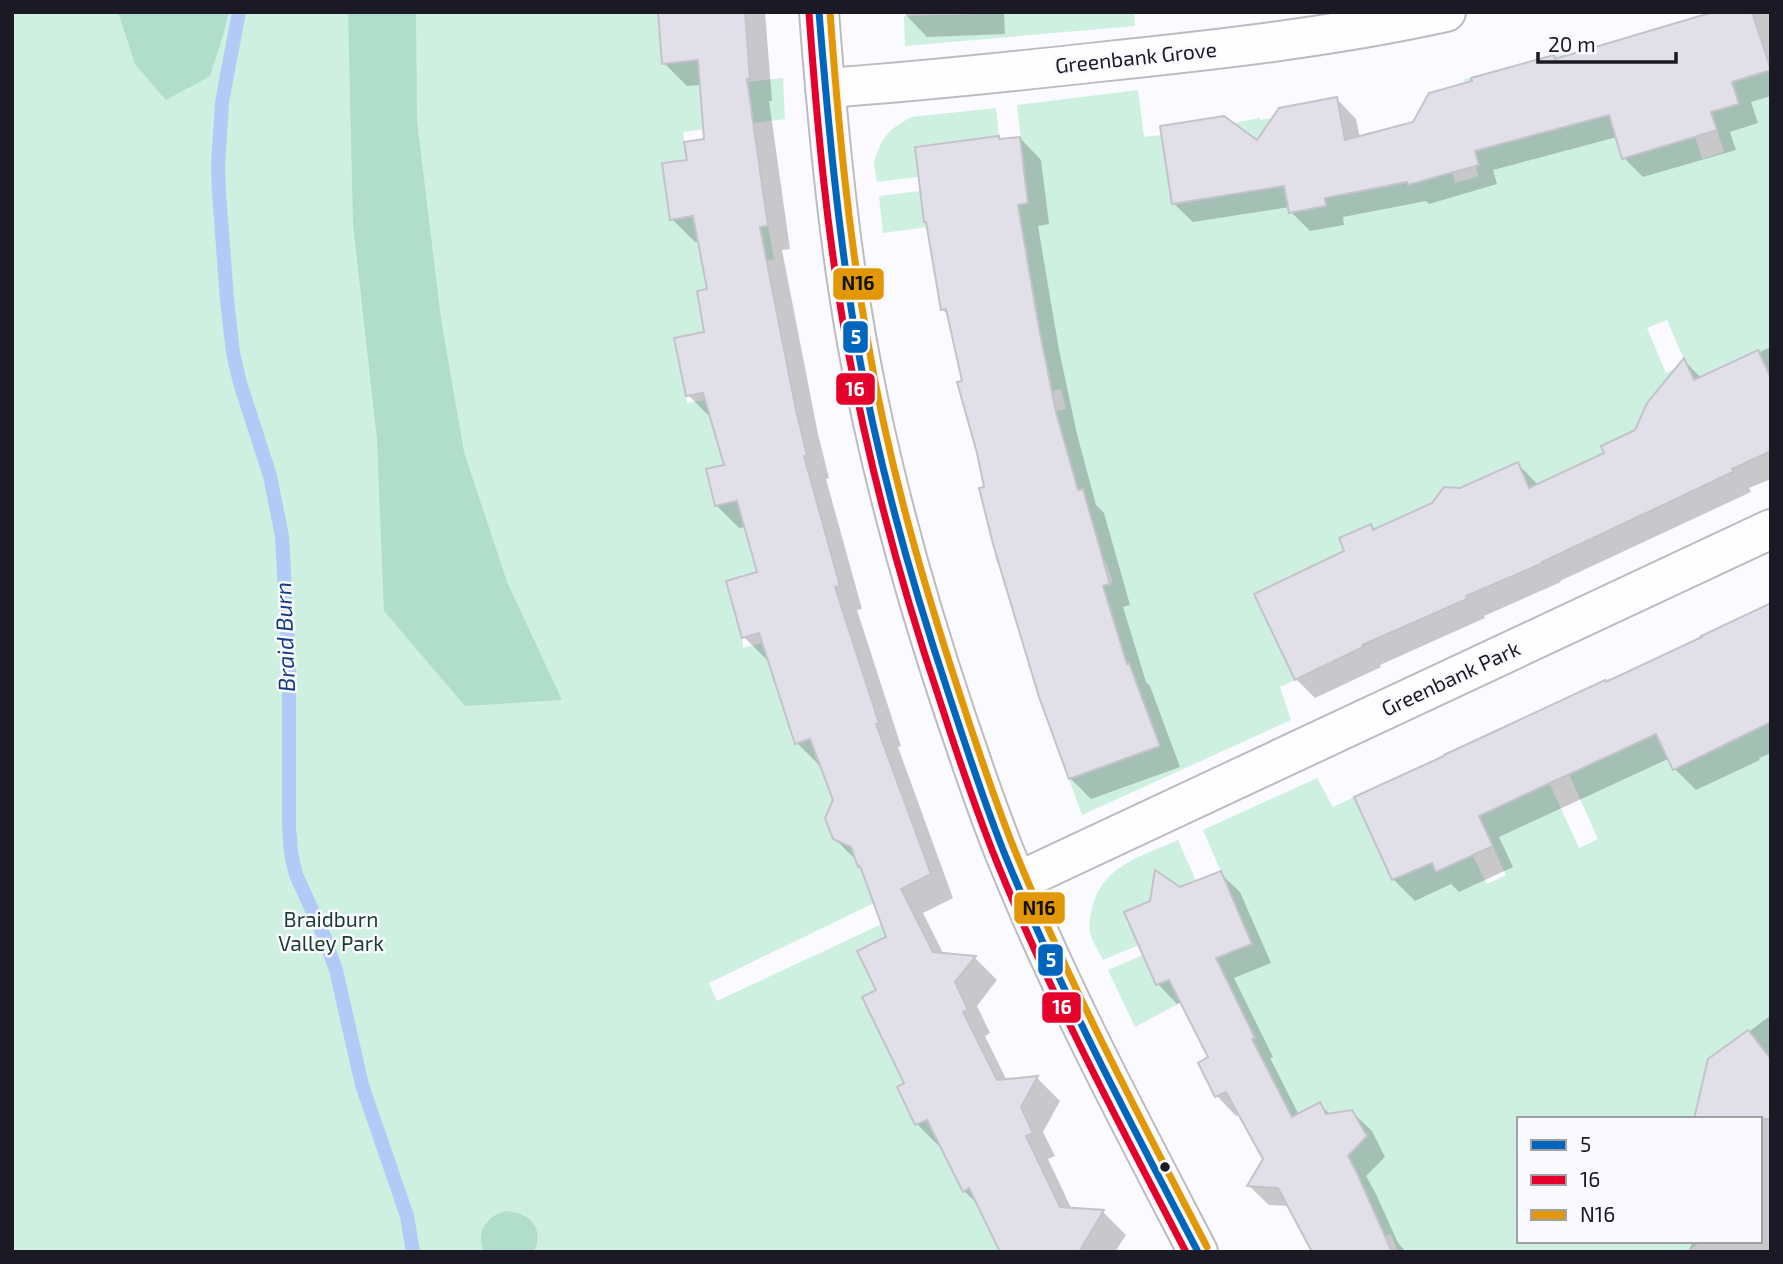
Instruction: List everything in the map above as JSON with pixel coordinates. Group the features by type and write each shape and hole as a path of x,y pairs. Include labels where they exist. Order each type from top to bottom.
{"street":[{"path":"819,12 835,189 848,289 867,396 911,578 978,782 1047,953 1198,1252"},
{"name":"Greenbank Grove","path":"825,88 1208,51 1349,31 1446,12"},
{"name":"Greenbank Park","path":"1017,882 1771,529"}],"green space":[{"name":"Braidburn Valley Park","path":"12,12 658,12 662,63 698,60 701,87 783,78 785,119 683,132 687,160 662,163 695,216 698,236 768,226 774,259 704,272 707,289 697,292 704,332 675,338 687,403 717,398 715,435 722,458 732,459 733,463 706,469 714,506 741,500 757,572 727,581 743,648 776,639 817,761 882,740 888,756 825,779 836,807 829,809 825,818 833,839 842,843 848,841 858,867 874,862 874,903 709,983 717,1001 912,910 917,922 857,951 876,990 966,1039 975,1035 980,1047 897,1087 915,1125 928,1119 963,1191 1030,1158 1000,1252 12,1252"},
{"path":"118,12 229,12 210,76 166,100 135,64"},
{"path":"348,12 416,12 417,121 441,319 464,452 507,582 562,700 465,706 384,611 377,440 353,224"},
{"path":"984,12 1134,12 1135,26 905,46 904,16"},
{"path":"1661,28 1702,159 1724,152 1711,112 1739,104 1732,82 1771,71 1771,371 1769,373 1758,350 1704,375 1713,397 1651,398 1644,409 1654,429 1625,443 1655,509 1648,512 1601,446 1604,453 1537,484 1557,554 1518,462 1490,475 1444,528 1473,593 1466,597 1438,533 1419,509 1373,530 1370,524 1339,538 1382,636 1363,647 1322,562 1254,593 1295,680 1280,687 1291,720 1082,815 1069,779 1160,746 1129,663 1039,697 1029,664 1118,636 1088,591 1113,582 1106,562 1082,570 1073,544 999,567 995,556 1002,553 998,537 1089,511 1083,490 1078,490 1061,431 977,453 972,430 1066,409 1061,389 1052,391 1039,328 954,346 935,226 883,233 879,196 920,191 924,222 1028,203 1026,182 1012,184 1025,174 1017,105 1138,90 1144,137 1161,135 1172,204 1244,192 1234,123 1260,118 1272,118 1322,181 1371,149 1368,134 1372,133 1401,162 1408,185 1452,172 1455,183 1479,176 1459,93 1467,91 1464,79 1471,78 1490,147 1572,125 1554,55 1564,53 1572,83","holes":["1667,320 1686,364 1666,373 1647,328"]},
{"path":"996,108 999,136 915,146 918,177 877,182 874,163 876,156 882,141 898,125 911,117"},
{"path":"1701,636 1739,718 1763,726 1771,722 1771,1059 1748,1030 1720,1051 1695,1117 1517,1117 1517,1243 1700,1243 1686,1252 1398,1252 1391,1234 1385,1236 1377,1217 1324,1191 1357,1174 1348,1156 1367,1136 1352,1110 1326,1114 1319,1102 1290,1118 1271,1112 1244,1126 1237,1112 1270,1095 1268,1070 1229,985 1180,1003 1135,1027 1108,970 1143,955 1208,962 1252,944 1203,830 1317,778 1333,807 1354,797 1392,880 1411,872 1421,767 1428,763 1466,846 1487,884 1506,875 1479,816 1544,785 1514,722 1520,719 1579,848 1598,839 1569,774 1634,744 1605,680 1627,672 1673,770 1740,738 1694,641"},
{"path":"1178,840 1196,881 1150,901 1139,945 1103,960 1090,929 1091,911 1097,893 1114,872 1126,864"},
{"path":"505,1211 521,1214 533,1222 537,1235 534,1252 484,1252 481,1238 484,1226 492,1217"}],"building":[{"path":"658,12 745,12 750,79 747,79 768,226 760,227 807,455 804,456 840,586 835,587 879,723 876,724 931,874 901,889 933,952 976,956 955,982 968,1010 963,1012 997,1080 1038,1076 1021,1107 1033,1133 1026,1136 1060,1207 1104,1210 1079,1252 1000,1252 969,1188 963,1192 927,1120 915,1125 897,1087 904,1083 862,997 876,990 857,951 886,937 851,847 833,839 825,818 833,800 810,739 795,744 759,633 742,638 726,581 757,572 737,501 715,506 706,469 724,465 703,393 686,396 674,338 704,332 697,291 707,289 693,216 670,220 662,163 687,160 684,142 704,139 698,60 662,64"},
{"path":"1713,12 1752,12 1771,70 1732,82 1739,104 1711,112 1717,130 1622,159 1609,115 1475,151 1479,165 1408,185 1407,182 1325,198 1326,206 1289,213 1284,186 1172,204 1160,126 1224,116 1257,140 1279,108 1337,97 1345,140 1413,122 1429,93 1472,81 1471,78 1554,55 1555,59"},
{"path":"999,136 999,139 1020,137 1028,203 1018,205 1056,412 1078,490 1083,489 1110,584 1103,586 1127,664 1129,663 1160,746 1069,779 1039,697 979,488 984,487 957,382 962,381 946,309 941,310 924,222 915,147"},
{"path":"1758,350 1771,378 1771,451 1543,563 1362,645 1363,647 1295,680 1254,594 1344,551 1339,538 1371,524 1373,530 1432,503 1444,487 1460,488 1518,462 1529,488 1604,453 1601,446 1635,430 1647,403 1684,358 1694,380"},
{"path":"1771,603 1771,722 1673,770 1656,734 1479,816 1493,846 1436,872 1432,863 1392,880 1354,797"},
{"path":"1155,870 1180,887 1221,871 1252,944 1216,958 1255,1038 1252,1039 1292,1117 1320,1102 1326,1114 1352,1110 1367,1136 1348,1156 1392,1252 1312,1252 1278,1188 1247,1186 1263,1159 1226,1092 1215,1097 1198,1063 1208,1057 1169,980 1156,985 1124,912 1150,901"},
{"path":"1748,1030 1771,1059 1771,1119 1694,1117 1708,1059"}],"waterway":[{"name":"Braid Burn","path":"239,12 222,102 219,192 233,353 270,476 282,536 289,665 291,853 296,875 324,936 336,970 362,1085 407,1216 413,1252"}],"transit line":[{"name":"5","path":"819,12 834,176 856,339 884,474 921,607 1003,850 1047,952 1198,1252"},
{"name":"N16","path":"830,12 844,175 867,337 884,427 931,605 1013,846 1057,948 1207,1247"},
{"name":"16","path":"809,13 824,179 847,345 876,480 912,613 971,795 1013,901 1084,1053 1186,1252"}]}
